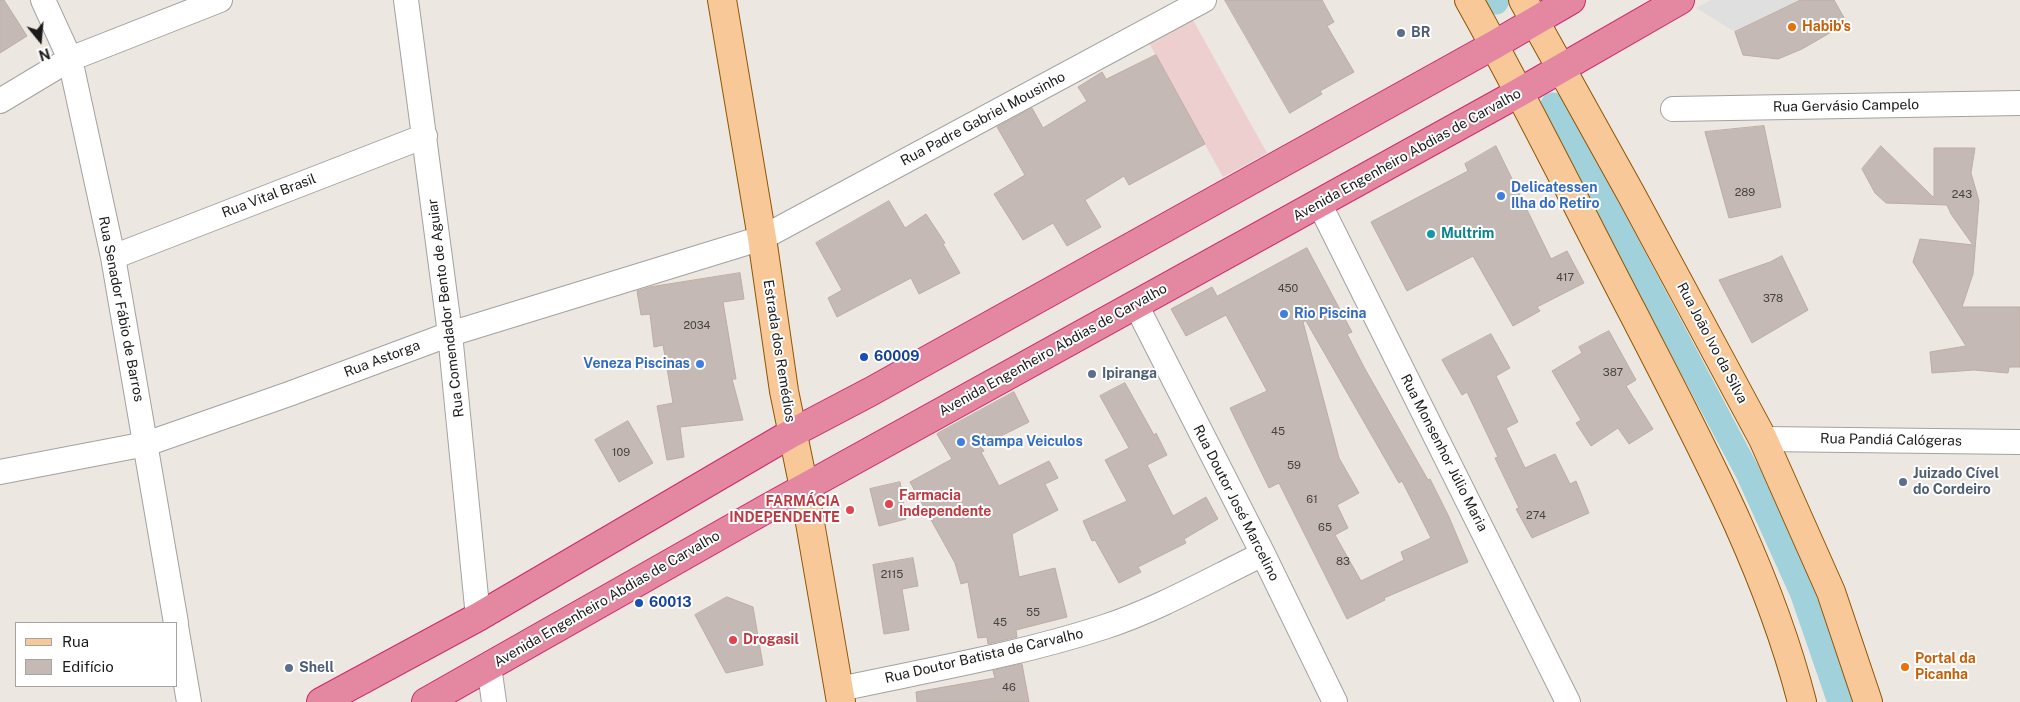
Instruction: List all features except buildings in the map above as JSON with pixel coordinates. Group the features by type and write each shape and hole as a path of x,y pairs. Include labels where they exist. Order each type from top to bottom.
{"highway":[{"path":"321,702 478,617 792,433 870,392 1494,45 1529,11 1571,0"},
{"name":"Avenida Engenheiro Abdias de Carvalho","path":"426,702 804,488 1562,69 1680,0"}],"main road":[{"name":"Estrada dos Remédios","path":"722,0 762,238 784,392 804,488 840,696"},
{"path":"1469,0 1520,92 1704,451 1763,580 1802,702"},
{"name":"Rua João Ivo da Silva","path":"1529,11 1632,194 1763,438 1831,592 1868,702"}],"street":[{"name":"Rua Senador Fábio de Barros","path":"43,0 70,59 113,256 176,622"},
{"path":"0,101 70,59 220,0"},
{"name":"Rua Comendador Bento de Aguiar","path":"406,0 450,334 478,617"},
{"name":"Rua Padre Gabriel Mousinho","path":"762,238 1204,0"},
{"name":"Rua Gervásio Campelo","path":"1673,110 2020,103"},
{"name":"Rua Vital Brasil","path":"113,256 425,136"},
{"name":"Rua Monsenhor Júlio Maria","path":"1319,203 1568,702"},
{"name":"Rua Astorga","path":"0,472 146,444 289,394 450,334 762,238"},
{"name":"Rua Doutor José Marcelino","path":"1136,304 1335,702"},
{"name":"Rua Pandiá Calógeras","path":"1763,438 2020,442"},
{"name":"Rua Doutor Batista de Carvalho","path":"840,696 1042,646 1106,626 1160,604 1262,554"},
{"name":"Rua Senador Fábio de Barros","path":"178,636 189,702"},
{"path":"489,666 494,702"}],"shaded area":[{"path":"1711,0 1801,0 1735,32 1696,8"},
{"path":"1193,20 1267,153 1223,177 1149,43"}],"waterway":[{"path":"1553,105 1749,475 1802,592 1840,702"}],"place":[{"name":"Habib's","path":"1792,27"},
{"name":"BR","path":"1401,33"},
{"name":"Delicatessen Ilha do Retiro","path":"1501,196"},
{"name":"Multrim","path":"1431,234"},
{"name":"Rio Piscina","path":"1284,314"},
{"name":"60009","path":"864,357"},
{"name":"Veneza Piscinas","path":"700,364"},
{"name":"Ipiranga","path":"1092,374"},
{"name":"Stampa Veiculos","path":"961,442"},
{"name":"Juizado Cível do Cordeiro","path":"1903,482"},
{"name":"Farmacia Independente","path":"889,504"},
{"name":"FARMÁCIA INDEPENDENTE","path":"850,510"},
{"name":"60013","path":"639,603"},
{"name":"Drogasil","path":"733,640"},
{"name":"Portal da Picanha","path":"1905,667"},
{"name":"Shell","path":"289,668"}]}
